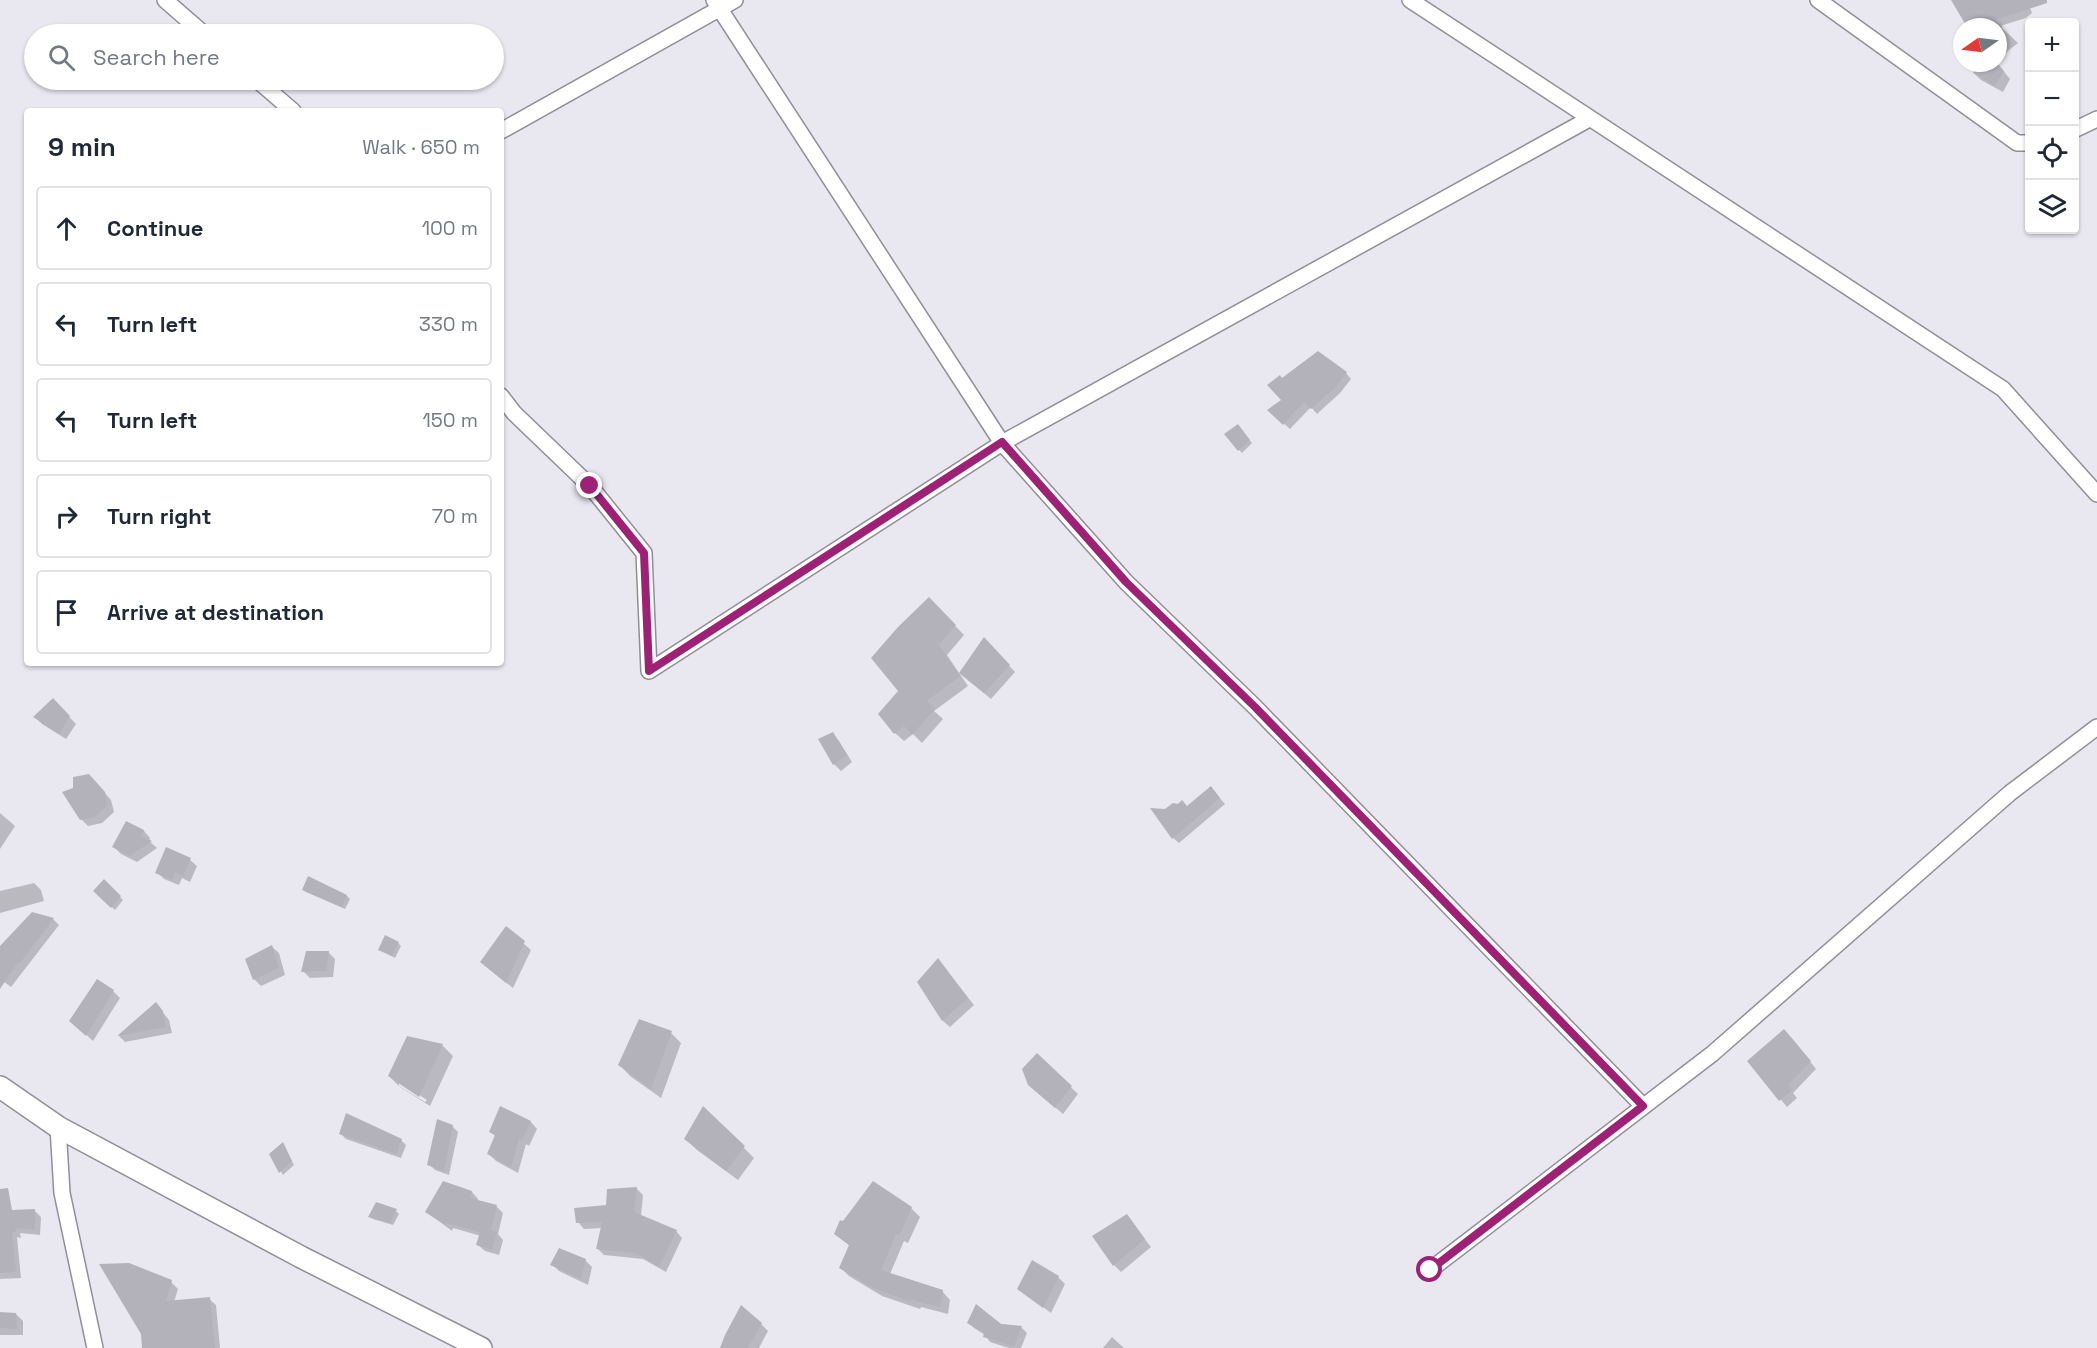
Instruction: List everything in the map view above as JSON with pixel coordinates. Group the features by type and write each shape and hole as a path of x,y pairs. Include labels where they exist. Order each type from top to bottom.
{"main road":[{"path":"0,1087 58,1127 301,1257 481,1348"}],"street":[{"path":"165,0 193,24"},
{"path":"504,130 717,4 735,0"},
{"path":"1410,0 2003,389 2097,494"},
{"path":"1818,0 2017,143 2025,143"},
{"path":"717,4 1002,442 1126,582 1255,707 1643,1106"},
{"path":"268,90 289,108"},
{"path":"504,400 514,413 590,486 644,553 649,671 1002,442 1589,119"},
{"path":"2079,128 2097,119"},
{"path":"1430,1270 1712,1054 2010,793 2097,727"},
{"path":"58,1127 62,1193 95,1348"}],"building":[{"path":"1951,0 2047,0 2047,3 2001,18 1962,18"},
{"path":"1974,72 2003,72 1995,86"},
{"path":"1318,351 1347,372 1335,388 1311,409 1304,402 1283,425 1267,410 1281,400 1267,385 1280,375 1282,378"},
{"path":"1238,424 1250,440 1238,451 1224,434"},
{"path":"929,597 956,625 939,645 960,676 927,701 935,709 912,735 904,726 894,734 878,714 898,691 871,658"},
{"path":"984,637 1010,665 984,693 959,673"},
{"path":"53,698 70,716 59,734 33,717"},
{"path":"833,732 847,755 833,765 818,739"},
{"path":"89,774 105,792 108,805 95,817 80,820 62,792 73,788 73,777"},
{"path":"1211,786 1220,798 1172,839 1150,808 1165,809 1182,800 1187,806"},
{"path":"126,821 144,830 141,836 152,841 130,856 112,847"},
{"path":"166,847 191,858 183,876 175,872 172,880 155,873"},
{"path":"308,876 347,895 342,907 302,890"},
{"path":"104,879 121,896 111,908 93,891"},
{"path":"32,912 54,918 20,963 18,962 0,989 0,946"},
{"path":"506,926 525,941 506,983 480,962"},
{"path":"385,935 399,942 392,956 378,950"},
{"path":"272,945 279,968 253,980 245,959"},
{"path":"306,951 329,951 326,971 301,972"},
{"path":"938,958 968,998 942,1021 917,982"},
{"path":"97,979 114,990 86,1036 69,1021"},
{"path":"156,1002 163,1011 166,1027 117,1036"},
{"path":"639,1019 672,1031 651,1089 618,1065"},
{"path":"1784,1029 1811,1061 1788,1085 1792,1090 1779,1101 1747,1061"},
{"path":"407,1036 443,1044 419,1097 388,1076"},
{"path":"1037,1053 1072,1086 1055,1108 1028,1085 1022,1069"},
{"path":"500,1106 531,1121 522,1140 519,1139 511,1167 487,1154 495,1135 489,1132"},
{"path":"703,1106 745,1146 726,1171 684,1139"},
{"path":"346,1113 402,1139 396,1154 339,1134"},
{"path":"437,1119 453,1125 444,1171 427,1165"},
{"path":"283,1142 292,1161 279,1173 269,1154"},
{"path":"443,1181 472,1191 470,1198 497,1205 491,1230 497,1232 492,1250 476,1245 480,1232 446,1223 445,1225 425,1212"},
{"path":"873,1181 912,1207 899,1236 896,1234 881,1270 943,1290 940,1307 912,1300 911,1302 873,1288 839,1268 849,1245 834,1234 840,1220 843,1221"},
{"path":"637,1187 634,1212 677,1230 659,1267 635,1253 596,1249 602,1222 576,1223 574,1208 606,1205 607,1189"},
{"path":"8,1188 12,1210 35,1209 35,1230 15,1228 16,1232 12,1232 16,1272 0,1273 0,1189"},
{"path":"376,1202 397,1209 390,1223 368,1217"},
{"path":"1127,1214 1145,1239 1113,1266 1092,1236"},
{"path":"559,1248 586,1259 581,1279 550,1265"},
{"path":"1032,1260 1059,1276 1043,1308 1017,1289"},
{"path":"129,1263 172,1280 166,1301 210,1297 215,1348 142,1348 141,1334 99,1264"},
{"path":"976,1304 1001,1324 1022,1326 1014,1346 983,1337 984,1333 967,1323"},
{"path":"741,1305 762,1323 748,1348 720,1348 725,1335"},
{"path":"0,1312 16,1313 17,1329 0,1328"}],"route":[{"path":"590,486 644,553 649,671 1002,442 1126,582 1255,707 1643,1106 1430,1270"}]}
